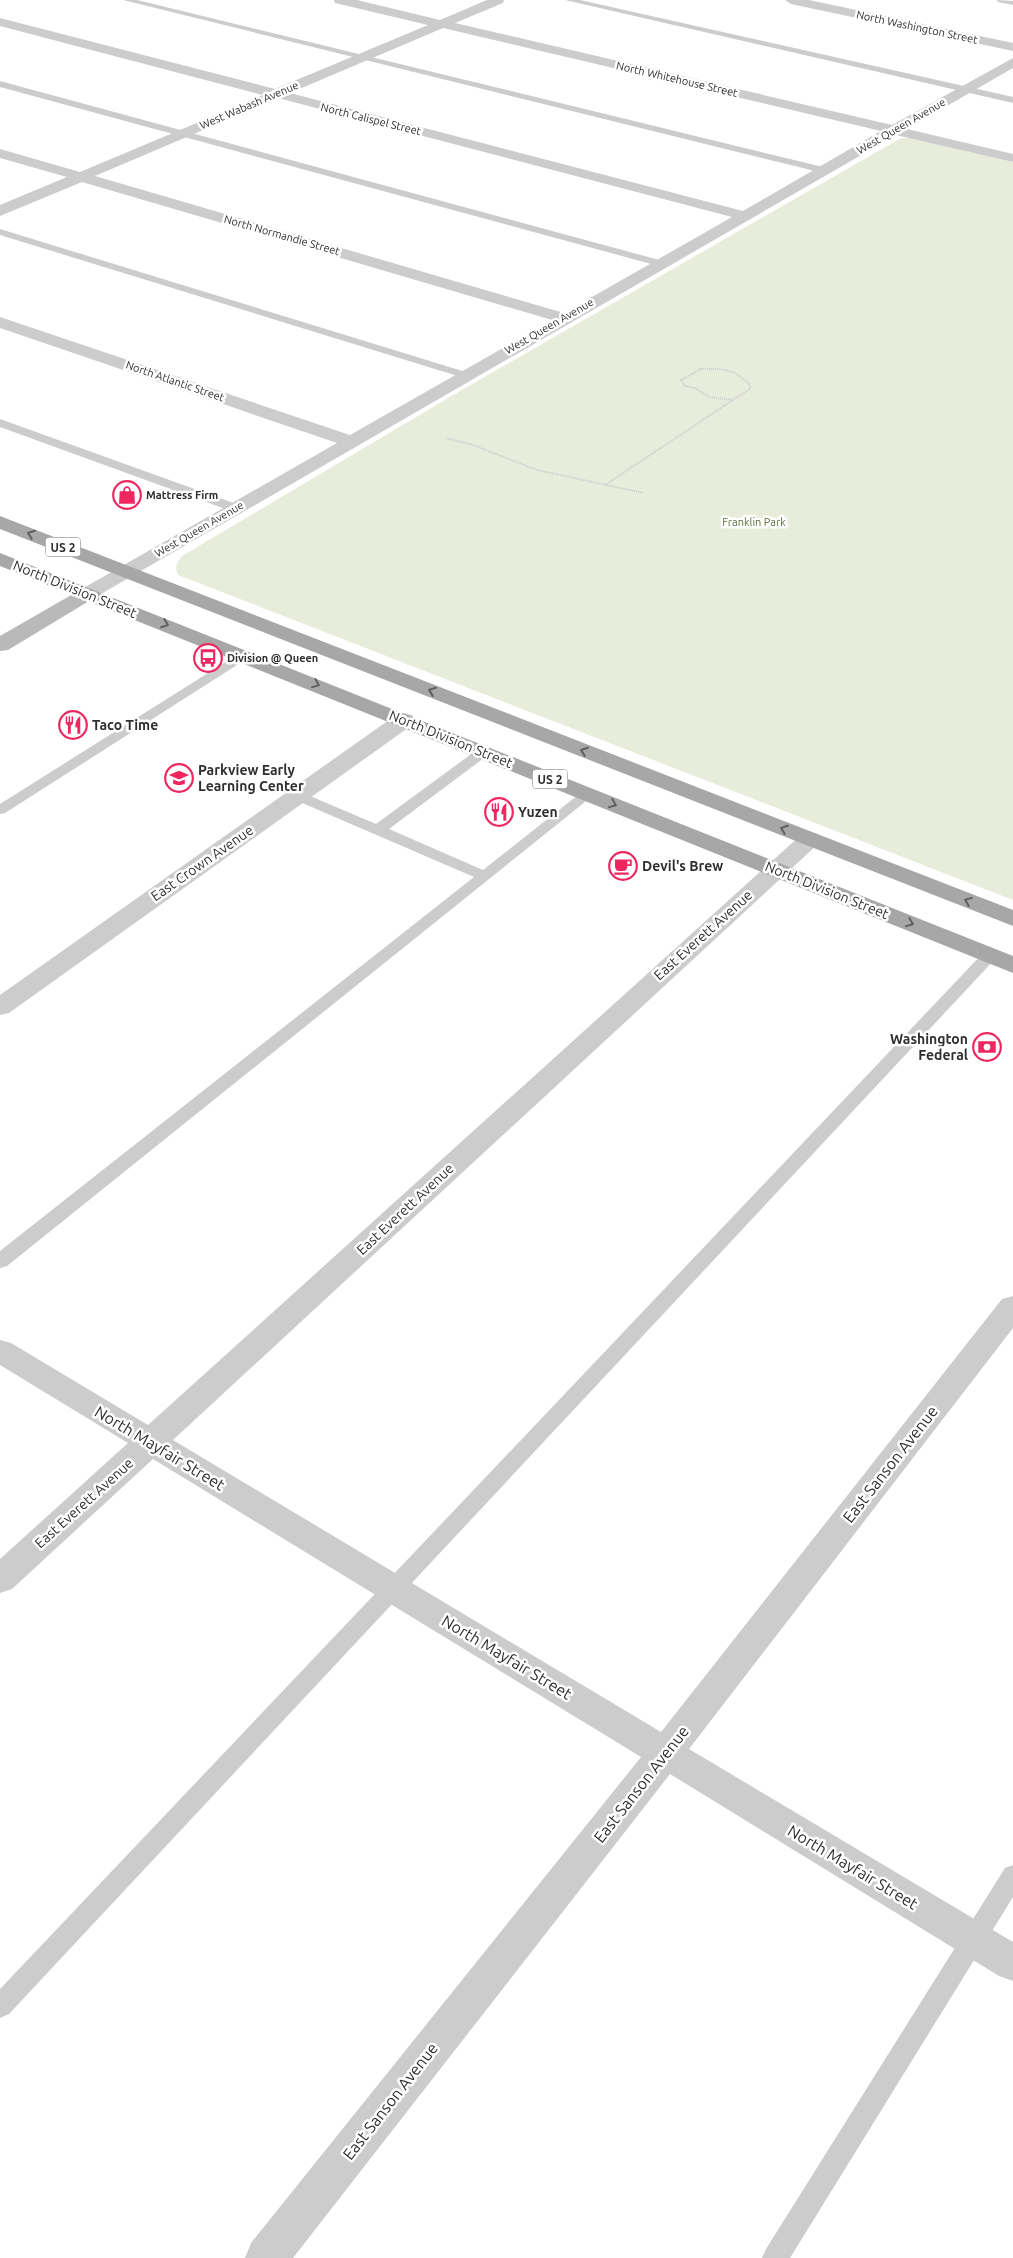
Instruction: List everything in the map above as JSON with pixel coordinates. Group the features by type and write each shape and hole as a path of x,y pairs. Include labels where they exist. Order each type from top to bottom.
{"main road":[{"name":"US 2","path":"0,522 1013,919"},
{"name":"North Division Street","path":"0,559 1013,965"}],"street":[{"name":"North Whitehouse Street","path":"340,0 1013,158"},
{"name":"West Wabash Avenue","path":"0,211 498,0"},
{"name":"North Washington Street","path":"791,0 1013,47"},
{"name":"North Calispel Street","path":"0,22 742,215"},
{"name":"West Queen Avenue","path":"87,594 742,215 1013,62"},
{"name":"North Normandie Street","path":"0,153 563,318"},
{"name":"North Atlantic Street","path":"0,322 350,441"},
{"path":"0,645 87,594"},
{"name":"East Crown Avenue","path":"0,1007 404,720"},
{"name":"East Everett Avenue","path":"0,1579 810,839"},
{"name":"East Sanson Avenue","path":"266,2258 665,1753 1013,1307"},
{"name":"North Mayfair Street","path":"0,1351 1013,1963"}],"lane":[{"path":"127,0 823,170"},
{"path":"569,0 1013,100"},
{"path":"1001,0 1013,2"},
{"path":"0,84 659,263"},
{"path":"0,232 465,375"},
{"path":"0,423 235,508"},
{"path":"0,810 243,655"},
{"path":"378,830 483,752"},
{"path":"0,1261 588,794"},
{"path":"298,796 485,876"},
{"path":"0,2006 990,955"},
{"path":"775,2258 1013,1876"}],"path":[{"path":"605,485 734,400 750,389 750,385 734,371 701,370 681,380 685,386 695,388 709,397 734,400"},
{"path":"446,438 473,445 531,468 644,493"}],"green space":[{"name":"Franklin Park","path":"901,138 911,138 1013,162 1013,900 178,575 176,569 182,556 460,391"}],"place":[{"name":"Mattress Firm","path":"127,495"},
{"name":"Division @ Queen","path":"208,658"},
{"name":"Taco Time","path":"73,725"},
{"name":"Parkview Early Learning Center","path":"179,778"},
{"name":"Yuzen","path":"499,812"},
{"name":"Devil's Brew","path":"623,866"},
{"name":"Washington Federal","path":"987,1047"}]}
